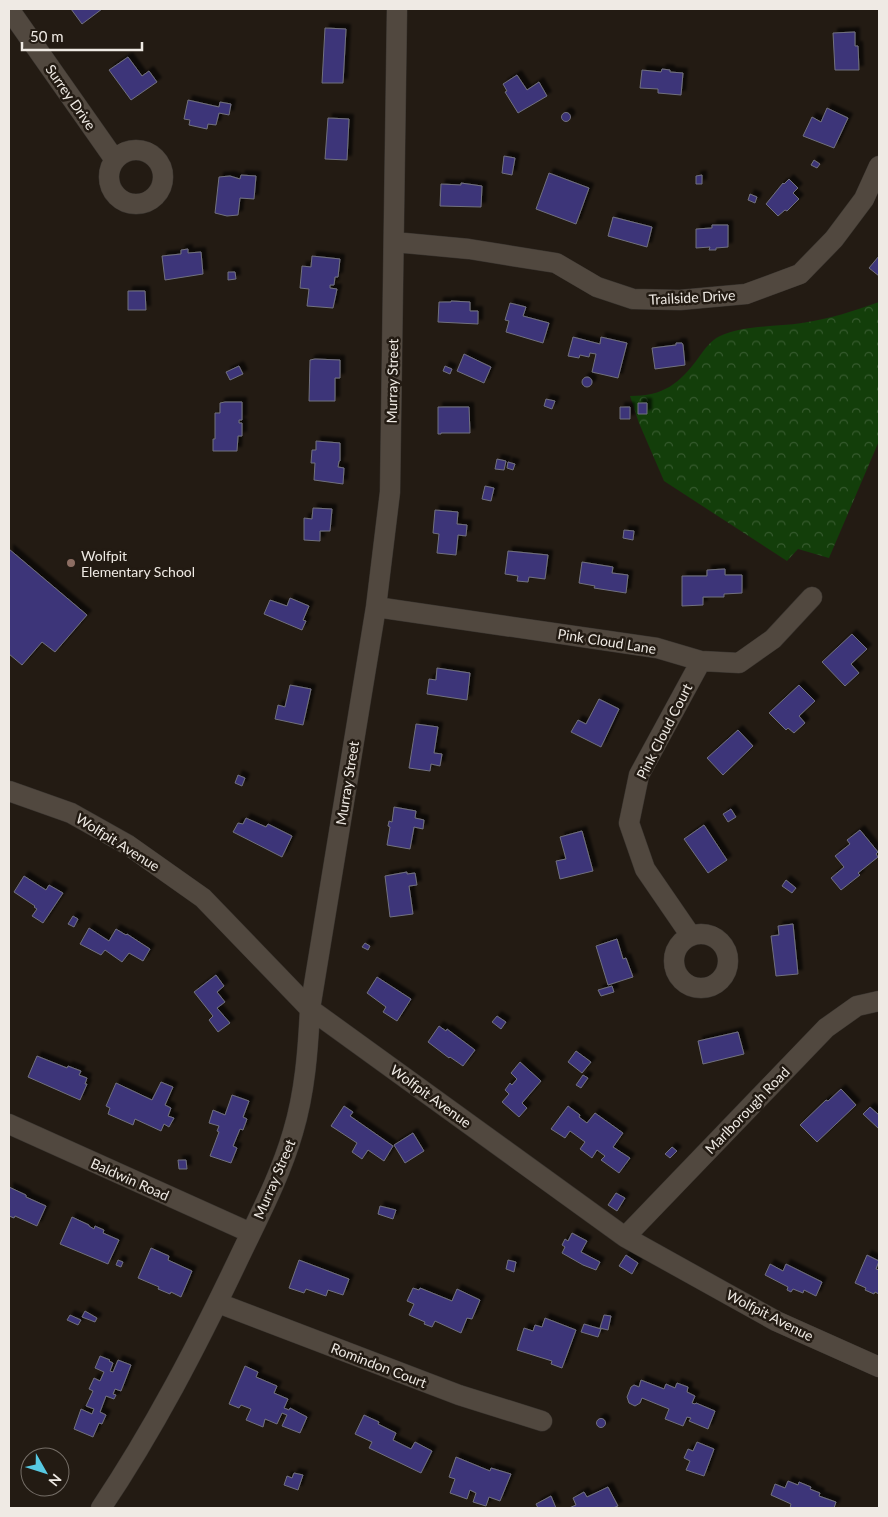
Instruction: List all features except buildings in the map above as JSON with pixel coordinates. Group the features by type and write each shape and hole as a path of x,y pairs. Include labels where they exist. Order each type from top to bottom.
{"street":[{"name":"Surrey Drive","path":"9,9 115,160"},
{"name":"Murray Street","path":"101,1508 168,1400 218,1303 276,1177 293,1132 305,1072 310,1009 376,607 390,492 397,9"},
{"name":"Trailside Drive","path":"394,242 469,249 556,264 597,287 633,299 680,300 746,294 800,274 834,239 864,199 879,166"},
{"name":"Pink Cloud Lane","path":"376,607 657,648 701,661 739,663 773,639 812,597"},
{"name":"Pink Cloud Court","path":"691,936 645,869 629,823 638,775 701,661"},
{"name":"Wolfpit Avenue","path":"9,791 71,813 128,845 202,898 310,1009 625,1237 776,1321 879,1367"},
{"name":"Marlborough Road","path":"625,1237 826,1028 857,1006 879,1001"},
{"name":"Baldwin Road","path":"9,1124 250,1234"},
{"name":"Romindon Court","path":"218,1303 459,1395 542,1421"}],"green space":[{"path":"879,302 879,441 829,558 798,549 787,561 664,481 639,423 630,396 652,394 670,387 685,374 705,348 717,338 729,332 812,321"}],"place":[{"name":"Wolfpit Elementary School","path":"71,563"}]}
